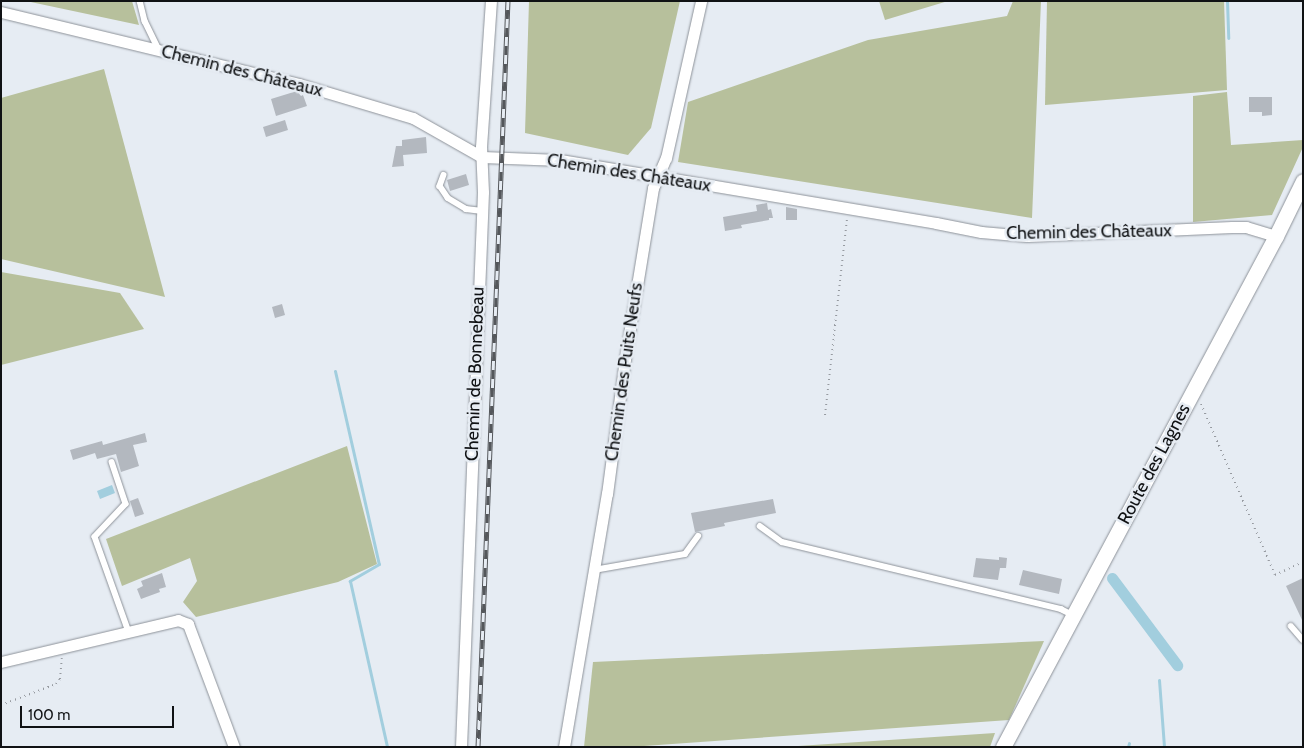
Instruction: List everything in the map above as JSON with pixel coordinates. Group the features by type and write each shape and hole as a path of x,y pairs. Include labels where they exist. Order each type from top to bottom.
{"street":[{"name":"Chemin de Bonnebeau","path":"461,747 482,211 482,157 491,1"},
{"name":"Chemin des Puits Neufs","path":"564,747 594,570 653,188 666,158 701,1"},
{"name":"Chemin des Châteaux","path":"1,12 299,84 413,118 482,157 560,160 981,232 1028,236 1246,227 1276,236"},
{"name":"Route des Lagnes","path":"1003,747 1301,190"},
{"path":"1,662 178,620 188,624 234,747"}],"lane":[{"path":"140,1 145,21 159,50"},
{"path":"444,175 440,186 448,198 466,209 482,211"},
{"path":"112,462 126,504 95,537 129,633"},
{"path":"760,526 782,542 1061,609 1073,615"},
{"path":"594,570 686,554 698,536"},
{"path":"1291,626 1303,640"}],"path":[{"path":"825,415 848,208"},
{"path":"1193,391 1206,412 1275,575 1303,562"},
{"path":"1,705 56,684 62,667 60,649"}],"green space":[{"path":"26,1 132,1 139,25"},
{"path":"529,1 680,1 651,128 628,155 525,133"},
{"path":"879,1 948,1 885,20"},
{"path":"1013,1 1041,1 1032,218 678,162 688,102 868,40 1007,16"},
{"path":"1047,1 1224,1 1227,90 1045,105"},
{"path":"104,69 165,297 1,259 1,98"},
{"path":"1227,92 1231,145 1303,140 1303,147 1272,215 1193,222 1193,96"},
{"path":"1,272 120,293 144,329 1,365"},
{"path":"347,446 377,564 338,582 196,617 183,602 197,581 190,558 122,586 106,539"},
{"path":"1044,641 1009,720 630,747 584,747 593,662"},
{"path":"995,733 990,747 783,747"}],"water":[{"path":"112,485 115,493 100,499 97,491"}],"building":[{"path":"297,91 301,96 303,95 307,106 276,116 271,99"},
{"path":"1249,97 1272,97 1272,115 1262,116 1262,112 1249,112"},
{"path":"285,120 288,130 266,137 263,127"},
{"path":"426,137 427,153 403,155 404,166 392,167 396,146 402,146 402,140"},
{"path":"466,174 469,185 450,191 447,180"},
{"path":"767,203 768,210 771,209 773,218 741,225 742,228 725,231 723,217 757,211 756,205"},
{"path":"786,207 797,209 797,220 786,220"},
{"path":"282,304 285,315 275,318 272,307"},
{"path":"145,433 147,442 133,445 139,466 121,472 116,454 97,459 95,453 73,460 70,450 102,441 103,445"},
{"path":"138,498 144,514 135,517 130,501"},
{"path":"773,499 776,513 724,523 725,526 695,532 691,513"},
{"path":"999,557 1007,558 1006,568 1000,568 998,580 973,577 976,558 999,560"},
{"path":"1023,570 1062,579 1059,594 1019,585"},
{"path":"162,573 166,587 159,589 160,592 141,599 137,589 143,586 141,581"},
{"path":"1303,578 1303,622 1286,586"}],"waterway":[{"path":"1227,1 1228,38"},
{"path":"335,371 379,564 350,581 387,747"},
{"path":"1112,578 1177,665"},
{"path":"1159,680 1164,747"},
{"path":"1128,747 1129,743"}],"railway":[{"path":"478,747 508,1"}]}
